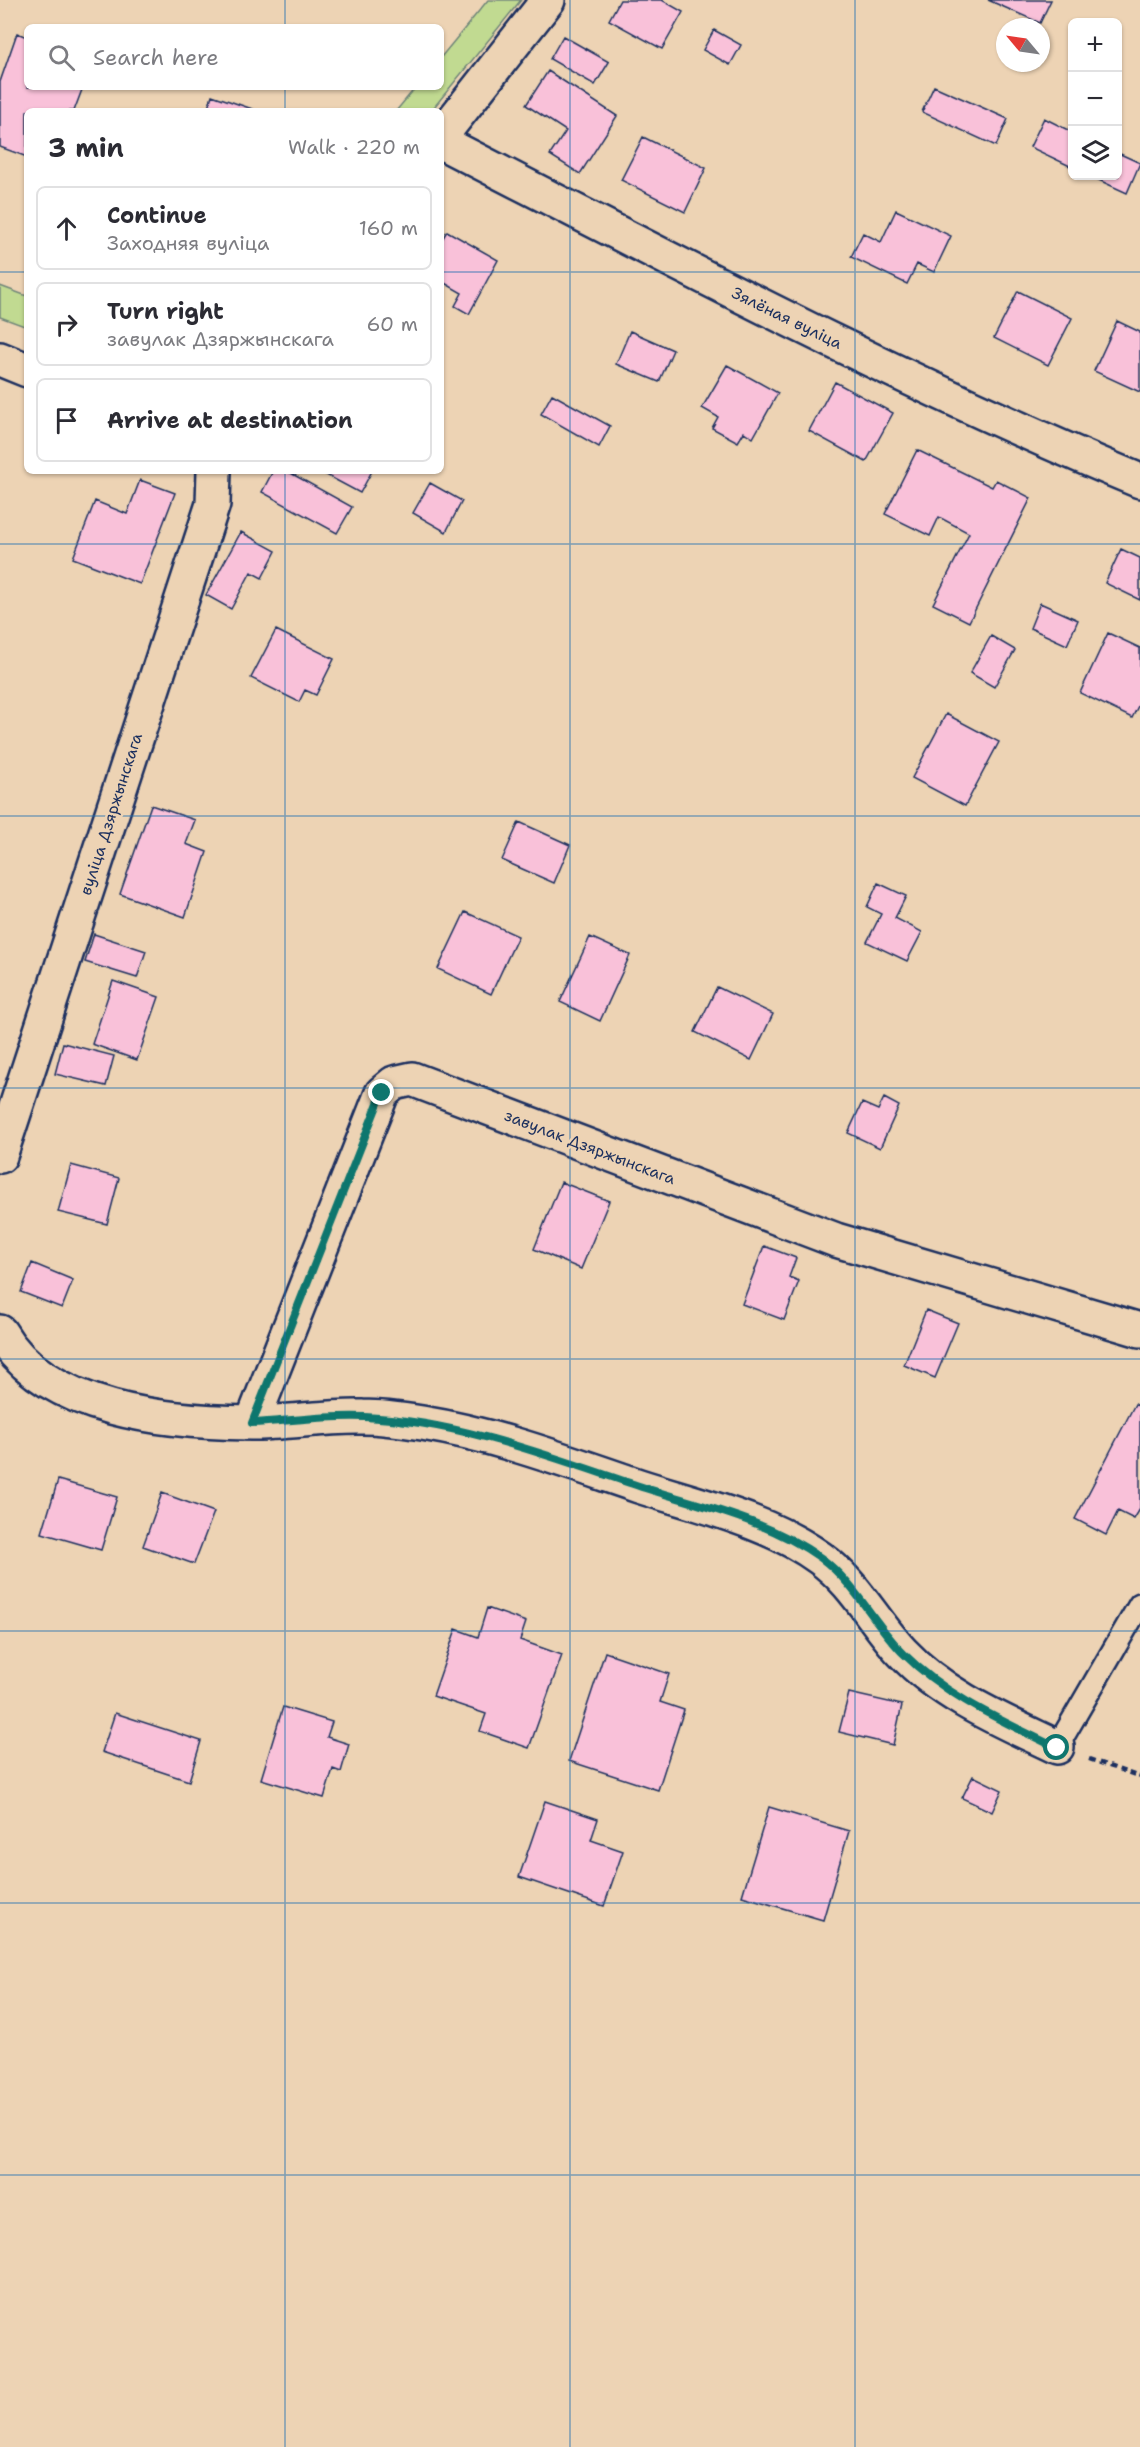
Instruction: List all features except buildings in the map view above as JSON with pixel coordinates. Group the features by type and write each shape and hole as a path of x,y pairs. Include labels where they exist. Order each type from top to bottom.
{"street":[{"path":"444,132 548,0"},
{"name":"Зялёная вуліца","path":"444,144 779,315 1064,450 1140,481"},
{"path":"0,359 24,369"},
{"name":"вуліца Дзяржынскага","path":"0,1156 213,504 214,474"},
{"name":"завулак Дзяржынскага","path":"252,1423 382,1093 394,1083 412,1079 836,1240 1140,1330"},
{"path":"0,1332 11,1351 39,1376 92,1402 168,1419 252,1423 364,1416 422,1423 493,1438 775,1530 822,1560 857,1594 902,1653 938,1685 990,1715 1057,1748"}],"lane":[{"path":"1057,1748 1140,1604"}],"path":[{"path":"1057,1748 1140,1777"}],"green space":[{"path":"488,0 521,0 433,108 398,108 414,90 444,90 444,53"},
{"path":"0,286 24,295 24,326 0,317"}],"route":[{"path":"382,1093 252,1423 364,1416 422,1423 493,1438 775,1530 822,1560 857,1594 902,1653 938,1685 990,1715 1057,1748"}]}
